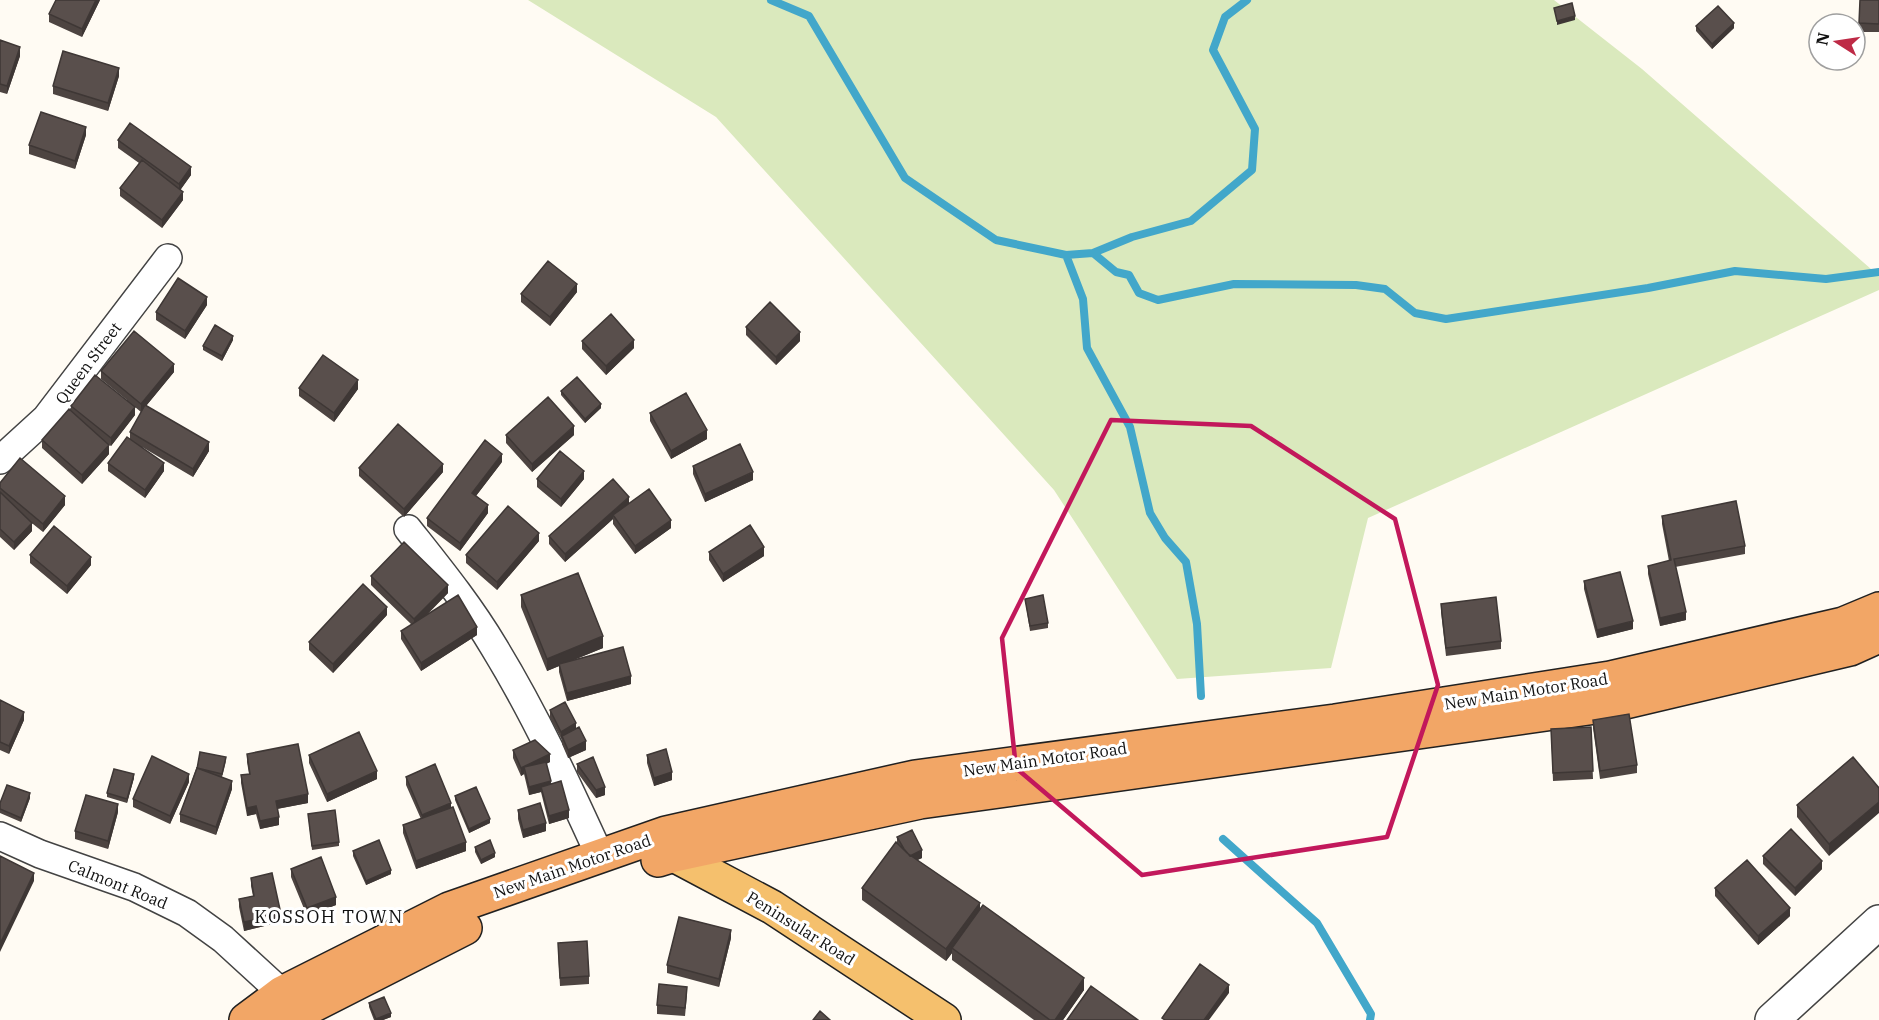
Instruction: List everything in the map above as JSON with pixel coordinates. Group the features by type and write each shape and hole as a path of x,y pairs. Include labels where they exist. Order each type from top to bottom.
{"highway":[{"name":"New Main Motor Road","path":"285,1006 298,1013 457,930 670,844 915,777 1335,721 1611,678 1843,624 1879,609"},
{"name":"New Main Motor Road","path":"246,1020 285,1006 449,909 600,856 920,802 1617,704 1850,649 1879,636"}],"main road":[{"name":"Peninsular Road","path":"670,844 944,1020"}],"street":[{"name":"Queen Street","path":"0,460 46,418 168,258"},
{"path":"408,529 466,604 495,648 567,784 600,856"},
{"name":"Calmont Road","path":"0,836 40,854 134,887 186,914 223,939 285,1006"},
{"path":"1772,1020 1879,922"}],"highlighted area":[{"path":"1111,420 1251,426 1395,519 1438,685 1387,837 1142,875 1016,768 1002,638"}],"green space":[{"path":"528,0 1554,0 1642,69 1879,276 1879,290 1368,518 1331,668 1177,679 1054,490 716,117"}],"building":[{"path":"56,0 96,0 82,29 49,14"},
{"path":"1860,0 1879,0 1879,24 1867,23 1867,12 1859,12"},
{"path":"1572,3 1575,16 1557,21 1554,8"},
{"path":"1718,6 1734,23 1712,44 1696,26"},
{"path":"0,40 20,47 7,86 0,84"},
{"path":"63,51 119,68 108,103 53,86"},
{"path":"41,112 86,127 75,161 29,145"},
{"path":"130,123 191,167 179,184 118,140"},
{"path":"142,160 183,192 162,220 120,188"},
{"path":"548,261 577,284 550,317 521,294"},
{"path":"178,278 207,297 185,331 156,312"},
{"path":"770,302 800,332 776,357 746,327"},
{"path":"611,314 634,340 606,366 582,341"},
{"path":"215,325 233,336 222,356 203,346"},
{"path":"134,331 174,364 141,404 101,371"},
{"path":"323,355 358,380 334,413 299,388"},
{"path":"95,375 135,407 111,438 71,406"},
{"path":"577,377 601,404 585,419 561,391"},
{"path":"686,393 707,430 671,451 650,413"},
{"path":"548,397 574,426 532,464 506,435"},
{"path":"145,405 209,442 193,469 130,432"},
{"path":"69,409 109,445 82,475 42,440"},
{"path":"398,424 443,464 404,509 359,468"},
{"path":"127,437 164,463 145,490 108,463"},
{"path":"485,440 502,454 472,493 488,505 460,543 427,518"},
{"path":"740,444 753,472 705,494 693,466"},
{"path":"560,451 584,471 561,499 537,479"},
{"path":"20,458 65,496 43,524 0,488 0,483"},
{"path":"613,479 629,497 565,554 549,536"},
{"path":"649,489 671,520 635,546 613,515"},
{"path":"0,492 32,523 14,542 0,529"},
{"path":"1736,501 1745,546 1674,559 1686,612 1660,618 1648,566 1671,560 1662,516"},
{"path":"508,506 539,533 497,582 466,555"},
{"path":"750,525 764,547 723,574 709,552"},
{"path":"54,526 91,557 67,586 30,555"},
{"path":"404,542 448,585 414,619 371,576"},
{"path":"1620,572 1633,621 1597,630 1584,581"},
{"path":"578,573 603,636 547,659 521,595"},
{"path":"363,584 387,607 333,664 309,642"},
{"path":"458,595 477,627 421,663 401,631"},
{"path":"1043,595 1048,623 1030,626 1025,599"},
{"path":"1496,597 1501,641 1446,648 1441,604"},
{"path":"623,647 631,676 567,693 559,664"},
{"path":"0,700 24,712 9,746 0,742"},
{"path":"565,702 576,723 561,732 550,710"},
{"path":"1629,714 1637,765 1600,771 1593,720"},
{"path":"579,727 586,741 568,750 562,736"},
{"path":"1591,727 1593,771 1553,773 1551,729"},
{"path":"359,732 377,771 327,794 309,755"},
{"path":"535,740 550,754 521,768 513,750"},
{"path":"298,744 308,794 276,801 279,817 260,821 256,806 247,808 241,775 250,774 247,754"},
{"path":"666,749 672,772 654,778 647,755"},
{"path":"200,752 226,757 222,774 197,768"},
{"path":"152,756 189,774 170,816 133,799"},
{"path":"593,757 605,787 596,790 577,764"},
{"path":"1853,757 1879,788 1879,802 1829,844 1797,805"},
{"path":"546,762 551,781 529,787 524,767"},
{"path":"435,764 451,803 422,815 406,777"},
{"path":"197,768 232,781 216,827 180,814"},
{"path":"114,769 134,774 127,799 107,793"},
{"path":"561,781 569,810 549,816 541,787"},
{"path":"7,785 30,793 21,818 0,809"},
{"path":"476,787 490,819 469,829 455,796"},
{"path":"86,795 118,804 108,841 75,831"},
{"path":"540,803 546,823 523,830 518,810"},
{"path":"453,807 466,842 416,861 403,825"},
{"path":"335,810 339,842 312,846 308,814"},
{"path":"1791,829 1822,861 1795,888 1763,856"},
{"path":"912,830 922,850 910,856 897,837"},
{"path":"379,840 391,870 366,881 353,851"},
{"path":"490,840 495,853 481,860 475,847"},
{"path":"896,842 907,853 980,903 946,949 862,888"},
{"path":"0,856 34,873 0,944"},
{"path":"321,857 336,897 307,908 291,869"},
{"path":"1747,860 1790,908 1758,936 1715,888"},
{"path":"272,873 281,914 244,922 239,899 254,896 251,878"},
{"path":"983,905 1084,978 1055,1020 1050,1020 952,948"},
{"path":"679,917 731,930 719,979 667,965"},
{"path":"587,941 589,976 560,978 558,943"},
{"path":"1200,964 1229,985 1204,1020 1165,1020 1162,1018"},
{"path":"659,984 687,987 685,1008 657,1005"},
{"path":"1091,986 1138,1020 1067,1020"},
{"path":"384,997 391,1013 376,1019 369,1003"},
{"path":"820,1011 830,1020 813,1020"}],"waterway":[{"path":"771,0 809,16 905,178 996,240 1066,255 1083,299 1087,348 1130,427 1150,513 1165,538 1186,562 1197,624 1201,696"},
{"path":"1093,253 1132,237 1191,221 1252,170 1255,129 1213,50 1225,17 1247,0"},
{"path":"1066,255 1093,253 1116,272 1129,275 1139,293 1158,300 1234,284 1356,285 1385,289 1415,313 1446,319 1648,288 1735,271 1826,279 1879,272"},
{"path":"1223,839 1317,923 1371,1014 1370,1020"}],"district":[{"name":"KOSSOH TOWN","path":"329,917"}]}
